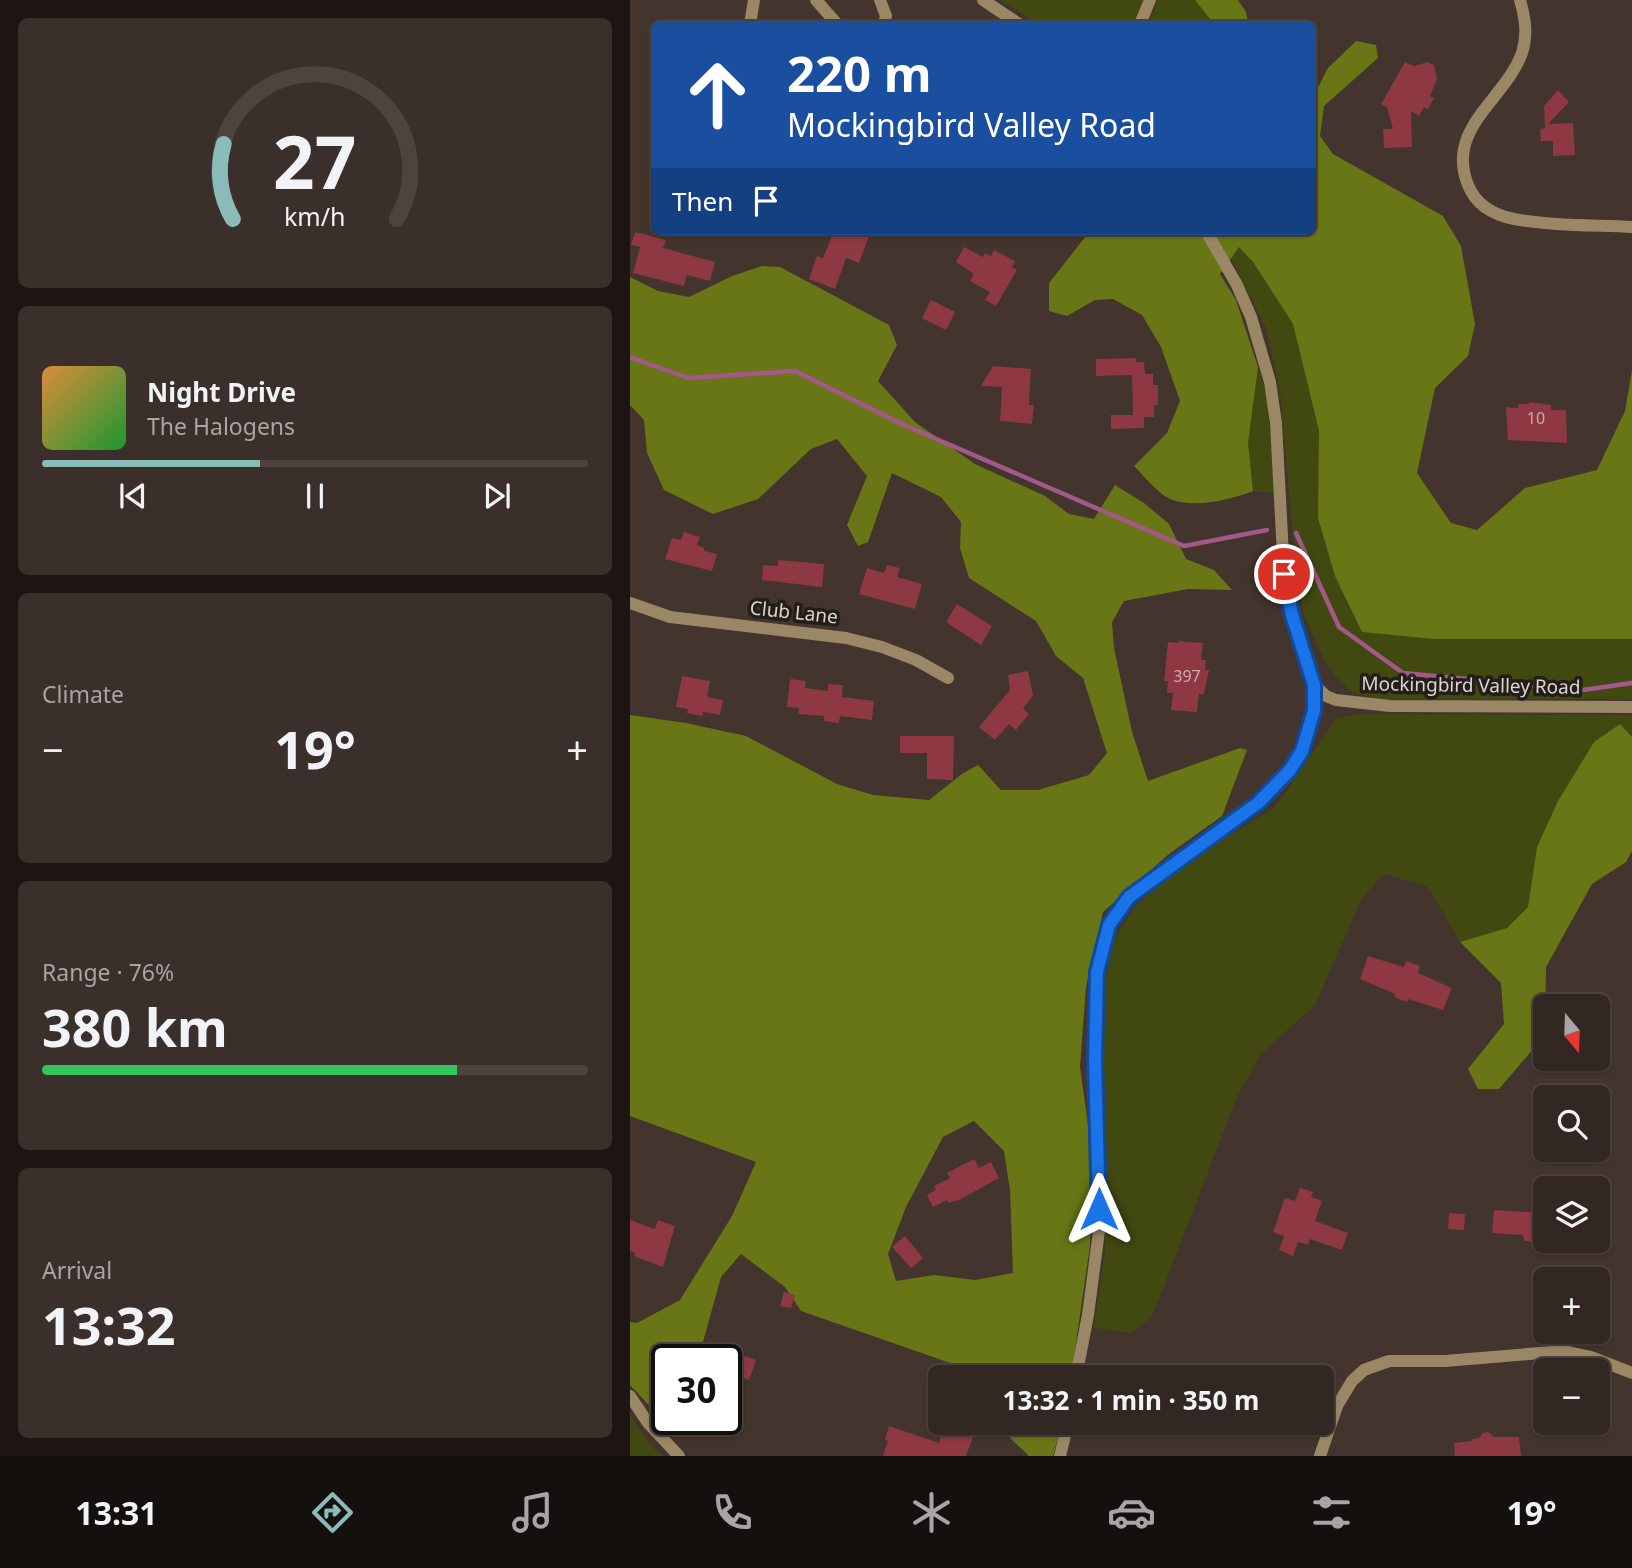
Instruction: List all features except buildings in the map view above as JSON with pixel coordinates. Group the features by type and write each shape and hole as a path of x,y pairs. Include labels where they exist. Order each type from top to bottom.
{"street":[{"path":"750,21 754,0"},
{"path":"816,0 834,21"},
{"path":"880,0 886,16 885,21"},
{"path":"983,0 1014,21"},
{"path":"1141,21 1150,0"},
{"path":"1520,0 1526,22 1525,43 1521,54 1470,131 1465,146 1463,164 1470,190 1481,204 1494,213 1513,219 1632,227"},
{"path":"1078,1365 1099,1231 1095,992 1103,942 1114,915 1129,897 1270,793 1302,751 1313,717 1314,685 1292,615 1284,574 1276,423 1270,382 1251,317 1237,285 1208,235"},
{"name":"Club Lane","path":"630,603 670,617 845,638 882,647 916,660 948,678"},
{"name":"Mockingbird Valley Road","path":"1314,685 1326,696 1336,700 1390,706 1632,707"},
{"path":"1320,1456 1337,1406 1352,1381 1364,1370 1389,1361 1445,1361 1564,1351 1591,1357 1632,1373"},
{"path":"630,1396 648,1423 679,1456"},
{"path":"1060,1456 1065,1435"}],"green space":[{"path":"1000,0 1143,0 1134,21 1034,21"},
{"path":"1158,0 1195,0 1212,21 1150,21"},
{"path":"1195,0 1238,0 1246,12 1248,21 1212,21"},
{"path":"1356,41 1376,45 1378,58 1324,106 1320,136 1333,154 1443,216 1461,246 1475,324 1468,356 1435,388 1417,473 1451,523 1477,530 1525,488 1597,470 1625,411 1632,370 1632,639 1433,639 1362,632 1335,576 1318,518 1319,431 1293,324 1253,262 1239,247 1220,274 1236,300 1258,367 1248,443 1253,491 1207,503 1182,502 1162,494 1134,466 1167,433 1180,401 1161,347 1142,315 1113,299 1095,300 1067,316 1049,311 1049,283 1087,235 1316,235 1316,91 1328,68"},
{"path":"1239,246 1253,262 1293,324 1319,431 1318,518 1362,632 1433,639 1632,639 1632,699 1376,699 1350,691 1327,666 1304,616 1296,569 1280,390 1266,328 1231,258"},
{"path":"762,266 780,267 889,325 897,345 878,381 915,422 975,464 1045,496 1069,514 1094,519 1115,485 1144,503 1169,524 1186,559 1214,570 1232,590 1188,589 1124,601 1112,622 1114,648 1132,732 1148,781 1240,748 1247,750 1222,816 1169,854 1103,912 1086,987 1080,1067 1092,1153 1090,1246 1073,1365 956,1365 801,1311 785,1287 741,1254 721,1277 702,1344 651,1344 651,1407 630,1385 630,1322 637,1323 680,1300 732,1216 756,1162 630,1116 630,715 686,723 746,736 837,784 873,795 929,800 978,765 1001,790 1038,790 1089,775 1107,753 1083,678 1056,656 1036,621 969,578 960,548 961,522 941,497 892,473 868,542 858,546 847,525 867,476 837,439 811,449 758,499 713,514 664,490 647,453 644,420 630,405 630,277 658,291 689,297 732,276","holes":["974,1121 1004,1151 1010,1190 1013,1273 975,1280 934,1275 896,1281 888,1254 906,1207 943,1137"]},
{"path":"1258,367 1268,400 1275,493 1253,491 1248,443"},
{"path":"1362,714 1632,715 1632,737 1620,724 1594,742 1558,801 1537,847 1528,907 1507,928 1460,942 1428,887 1384,874 1362,898 1315,1005 1261,1054 1237,1097 1152,1317 1130,1333 1094,1328 1105,1251 1102,1006 1112,943 1134,908 1169,873 1275,807 1337,718"},
{"path":"1620,724 1632,737 1632,851 1626,862 1592,884 1546,967 1546,994 1533,994 1533,1049 1499,1089 1478,1089 1468,1069 1504,1024 1501,983 1460,942 1507,928 1528,907 1537,847 1558,801 1594,742"},
{"path":"630,1416 656,1451 664,1456 630,1456"},
{"path":"1009,1435 1059,1435 1053,1456 1029,1456"}],"waterway":[{"path":"630,357 688,378 795,371 904,425 1184,546 1267,530"},
{"path":"1296,533 1339,627 1403,673 1583,690 1632,683"}],"route":[{"path":"1099,1209 1095,992 1103,942 1114,915 1129,897 1270,793 1302,751 1312,725 1314,685 1292,615 1284,574"}]}
